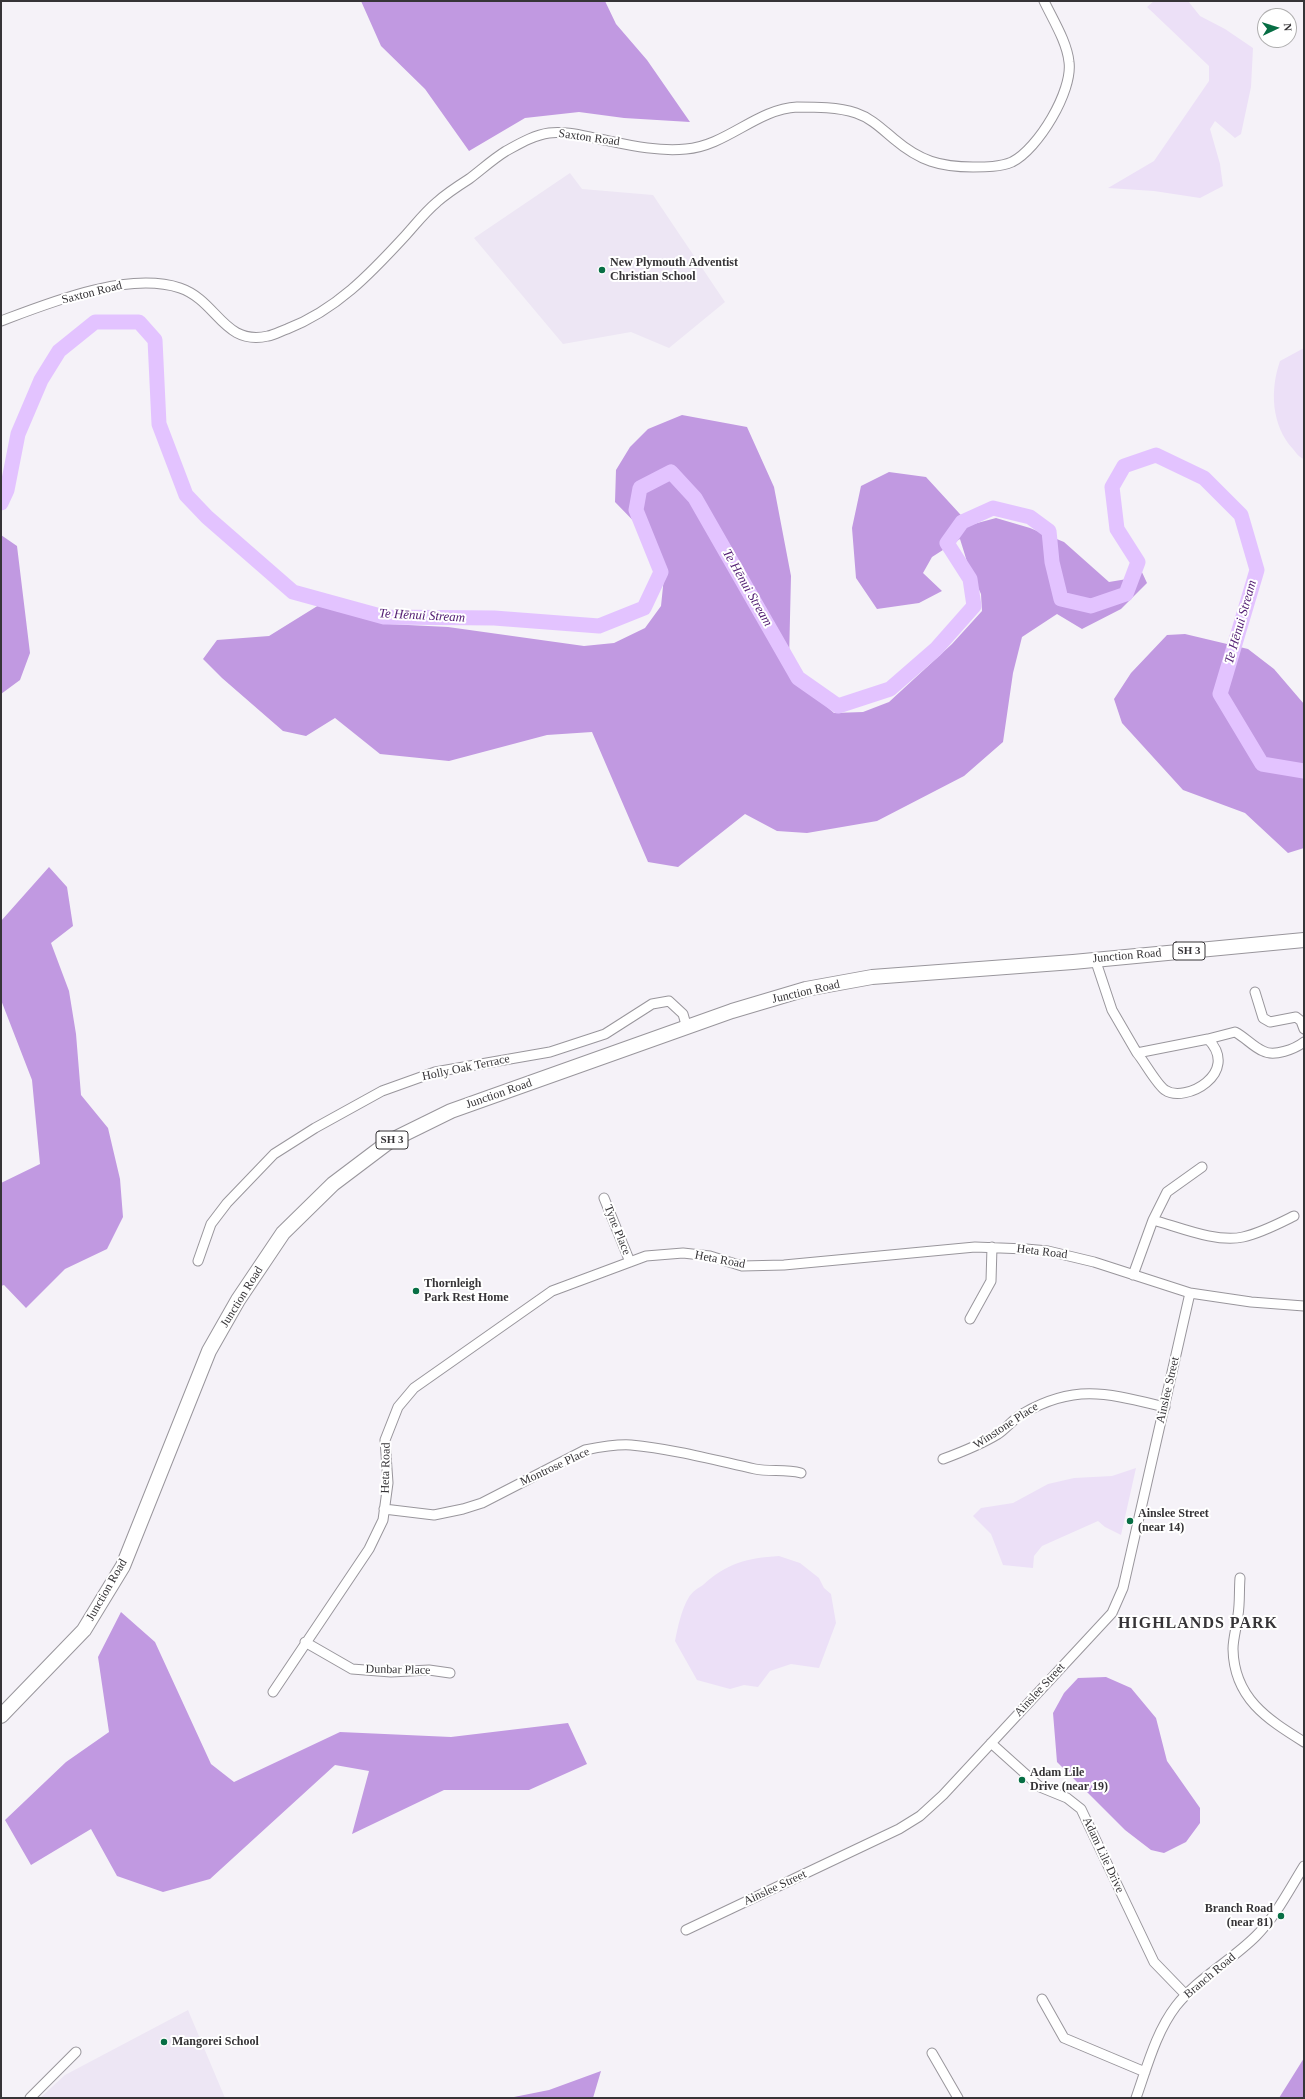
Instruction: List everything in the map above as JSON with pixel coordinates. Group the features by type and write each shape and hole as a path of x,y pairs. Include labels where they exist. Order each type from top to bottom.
{"highway":[{"name":"Junction Road","path":"1,1716 84,1630 123,1566 209,1351 238,1300 283,1233 333,1184 390,1141 451,1111 732,1011 806,989 872,977 1304,940"}],"street":[{"name":"Saxton Road","path":"1,321 45,305 111,286 150,282 180,288 199,297 228,328 244,338 268,336 304,322 331,307 348,294 387,256 436,203 506,151 535,137 550,133 569,133 662,150 691,149 720,138 768,114 786,108 825,108 844,110 866,118 903,147 930,162 953,166 1002,165 1020,157 1030,149 1039,138 1057,108 1069,75 1068,54 1044,1"},
{"path":"1095,959 1112,1010 1137,1053 1164,1090 1175,1094 1202,1086 1219,1068 1219,1059 1216,1050 1208,1039"},
{"path":"1255,992 1263,1018 1270,1022 1296,1017 1301,1020 1304,1029"},
{"name":"Holly Oak Terrace","path":"198,1261 211,1224 227,1203 274,1154 315,1128 382,1091 435,1072 550,1052 605,1034 652,1004 669,1001 683,1014 687,1028"},
{"path":"1137,1053 1208,1039 1234,1032 1263,1052 1274,1053 1304,1042"},
{"path":"1134,1275 1153,1220 1167,1192 1202,1167"},
{"name":"Tyne Place","path":"604,1198 630,1262"},
{"path":"1153,1220 1219,1238 1234,1238 1265,1230 1294,1216"},
{"name":"Heta Road","path":"273,1692 305,1642 369,1549 383,1520 388,1483 385,1440 398,1407 414,1388 552,1291 646,1256 683,1253 710,1256 742,1266 784,1265 975,1247 1026,1249 1073,1256 1190,1293 1251,1302 1304,1306"},
{"path":"970,1318 991,1281 992,1248"},
{"name":"Ainslee Street","path":"686,1930 910,1823 932,1806 1106,1620 1116,1606 1123,1588 1190,1293"},
{"name":"Winstone Place","path":"943,1459 970,1450 998,1433 1022,1414 1043,1403 1062,1396 1107,1393 1165,1406"},
{"name":"Montrose Place","path":"384,1509 434,1515 463,1509 482,1503 585,1450 603,1447 630,1445 722,1460 756,1470 790,1470 801,1473"},
{"path":"1240,1578 1238,1613 1233,1649 1237,1674 1247,1695 1258,1710 1304,1742"},
{"name":"Dunbar Place","path":"305,1642 352,1669 391,1672 429,1670 450,1673"},
{"name":"Adam Lile Drive","path":"991,1743 1040,1787 1067,1798 1081,1809 1154,1962 1186,1995"},
{"name":"Branch Road","path":"1136,2098 1166,2021 1186,1995 1266,1926 1304,1866"},
{"path":"1042,1999 1064,2038 1145,2072"},
{"path":"30,2098 76,2052"},
{"path":"932,2053 958,2098"}],"shaded area":[{"path":"361,1 605,1 616,24 647,60 690,122 624,118 579,112 525,118 469,151 425,89 381,46"},
{"path":"1154,1 1188,1 1200,16 1225,29 1253,48 1251,87 1241,134 1235,138 1215,121 1210,129 1220,164 1223,186 1200,198 1154,191 1108,188 1154,161 1209,81 1209,66 1147,7"},
{"name":"New Plymouth Adventist Christian School","path":"570,173 582,189 653,195 725,302 669,348 631,332 563,344 474,238"},
{"path":"1304,348 1304,459 1294,451 1280,429 1274,407 1274,395 1280,361"},
{"path":"682,415 747,427 774,487 791,576 789,659 810,692 834,713 863,712 889,702 952,644 982,611 981,594 969,568 960,539 932,557 923,573 942,591 919,603 877,609 856,578 852,528 861,486 889,472 926,477 970,525 996,518 1030,528 1064,542 1109,582 1127,579 1134,555 1147,583 1121,609 1082,629 1057,614 1022,637 1013,673 1003,742 964,776 877,821 807,833 777,831 745,814 678,867 648,862 592,732 547,735 449,761 380,754 335,718 306,736 283,731 222,678 203,659 217,640 269,636 319,605 388,624 448,627 584,646 614,643 645,628 661,606 664,577 650,538 615,502 616,470 630,447 648,429"},
{"path":"1,535 17,546 30,653 20,680 1,694"},
{"path":"1185,634 1248,649 1274,669 1304,704 1304,848 1288,853 1245,813 1183,790 1122,723 1114,699 1131,673 1167,635"},
{"path":"49,867 67,887 73,926 51,943 69,991 76,1034 81,1095 108,1128 120,1179 123,1217 107,1249 65,1269 26,1308 4,1285 1,1286 1,1183 40,1164 32,1080 1,1000 1,921"},
{"path":"1136,1468 1121,1535 1105,1527 1098,1521 1042,1546 1034,1556 1033,1568 1003,1565 991,1534 973,1516 981,1508 1013,1503 1048,1484 1074,1478 1112,1476"},
{"path":"779,1556 800,1563 819,1578 824,1588 831,1594 836,1623 819,1668 791,1664 770,1671 758,1687 744,1685 730,1689 697,1680 675,1641 682,1613 689,1597 693,1592 720,1571 747,1560"},
{"path":"121,1612 155,1642 211,1764 234,1782 340,1732 451,1737 568,1723 587,1764 529,1790 444,1790 352,1834 369,1771 335,1765 210,1879 163,1892 117,1876 91,1829 31,1865 5,1820 66,1762 109,1732 98,1657"},
{"path":"1106,1677 1131,1688 1156,1718 1167,1761 1200,1808 1200,1823 1186,1842 1164,1853 1151,1850 1125,1830 1057,1762 1053,1713 1064,1693 1078,1678"},
{"name":"Mangorei School","path":"188,2010 225,2098 40,2098 65,2075"},
{"path":"1304,2058 1304,2098 1279,2098"},
{"path":"601,2071 593,2098 509,2098 549,2090"}],"waterway":[{"name":"Te Hēnui Stream","path":"1,503 7,490 18,434 41,380 59,351 95,322 139,322 155,340 159,424 186,495 207,517 293,592 384,617 494,618 599,626 644,608 661,572 636,510 640,488 671,472 695,498 798,678 838,706 890,689 936,649 974,606 970,579 947,543 962,522 993,508 1030,517 1049,531 1052,562 1061,599 1091,606 1126,594 1138,562 1117,529 1112,487 1124,466 1156,455 1204,478 1241,515 1257,570 1220,694 1262,764 1304,771"}],"place":[{"name":"New Plymouth Adventist Christian School","path":"602,270"},
{"name":"Thornleigh Park Rest Home","path":"416,1291"},
{"name":"Ainslee Street (near 14)","path":"1130,1521"},
{"name":"Adam Lile Drive (near 19)","path":"1022,1780"},
{"name":"Branch Road (near 81)","path":"1281,1916"},
{"name":"Mangorei School","path":"164,2042"}],"district":[{"name":"HIGHLANDS PARK","path":"1198,1624"}]}
